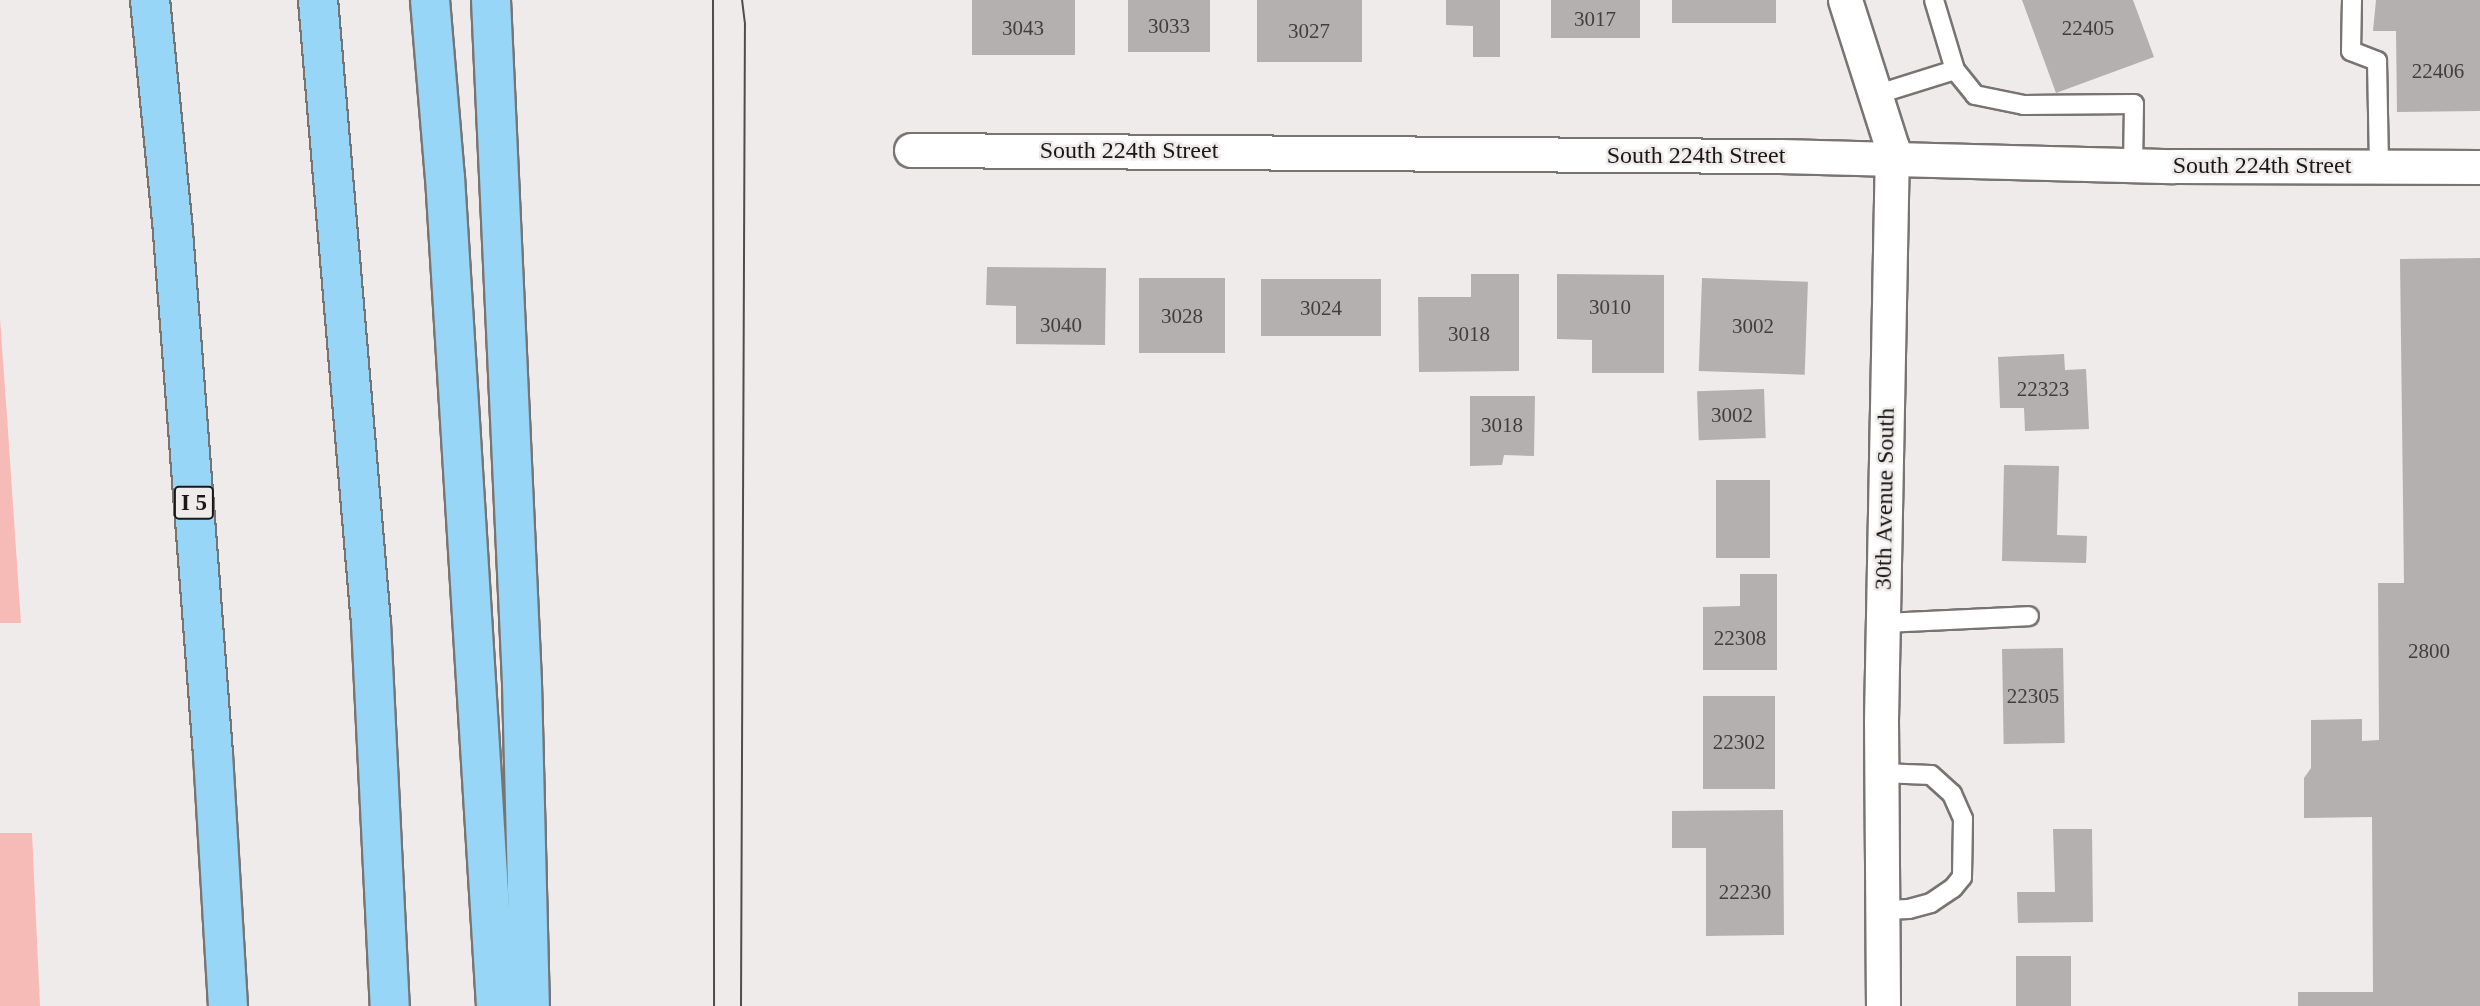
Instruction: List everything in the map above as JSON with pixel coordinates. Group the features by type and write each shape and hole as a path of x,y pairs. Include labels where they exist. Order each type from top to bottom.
{"highway":[{"name":"I 5","path":"150,0 173,232 213,754 228,1006"},
{"path":"318,0 371,623 390,1006"},
{"path":"430,0 445,177 496,1006"},
{"path":"491,0 522,669 530,1006"}],"street":[{"name":"30th Avenue South","path":"1845,0 1892,147 1881,773 1883,1006"},
{"name":"South 224th Street","path":"911,150 1780,156 2133,166 2480,167"}],"lane":[{"path":"1934,0 1955,70 1975,95 2024,105 2134,104 2133,166"},
{"path":"2352,0 2351,51 2377,61 2379,167"},
{"path":"1875,95 1955,70"},
{"path":"1883,623 2029,616"},
{"path":"1881,773 1931,775 1952,794 1964,819 1962,877 1953,888 1931,903 1909,909 1882,910"}],"shaded area":[{"path":"0,318 8,431 21,623 0,623"},
{"path":"0,833 32,833 40,1006 0,1006"}],"building":[{"path":"972,0 1075,0 1075,55 972,55"},
{"path":"1128,0 1210,0 1210,52 1128,52"},
{"path":"1257,0 1362,0 1362,62 1257,62"},
{"path":"1446,0 1500,0 1500,57 1473,57 1473,26 1446,25"},
{"path":"1551,0 1640,0 1640,38 1551,38"},
{"path":"1672,0 1776,0 1776,23 1672,23"},
{"path":"2022,0 2133,0 2154,57 2056,93"},
{"path":"2376,0 2480,0 2480,111 2397,112 2396,31 2373,31"},
{"path":"2480,258 2480,1006 2298,1006 2298,992 2373,992 2372,817 2304,818 2304,778 2311,768 2311,720 2362,719 2362,741 2379,740 2378,583 2404,583 2400,259"},
{"path":"987,267 1106,268 1105,345 1016,344 1016,306 986,305"},
{"path":"1471,274 1519,274 1519,371 1419,372 1418,297 1471,297"},
{"path":"1557,274 1664,275 1664,373 1592,373 1592,340 1557,339"},
{"path":"1139,278 1225,278 1225,353 1139,353"},
{"path":"1702,278 1808,282 1805,375 1699,371"},
{"path":"1261,279 1381,279 1381,336 1261,336"},
{"path":"2064,354 2065,370 2086,369 2089,429 2025,431 2024,408 2000,408 1998,357"},
{"path":"1764,389 1766,438 1699,440 1697,391"},
{"path":"1470,396 1535,396 1534,456 1504,455 1502,465 1470,466"},
{"path":"2004,465 2059,466 2057,535 2087,536 2086,563 2002,561"},
{"path":"1716,480 1770,480 1770,558 1716,558"},
{"path":"1740,574 1777,574 1777,670 1703,670 1703,607 1740,606"},
{"path":"2063,648 2065,743 2004,744 2002,649"},
{"path":"1703,696 1775,696 1775,789 1703,789"},
{"path":"1783,810 1784,935 1706,936 1706,848 1672,848 1672,811"},
{"path":"2053,829 2092,829 2093,922 2018,923 2017,892 2055,892"},
{"path":"2016,956 2071,956 2071,1006 2016,1006"}],"tram line":[{"path":"713,0 714,1006"},
{"path":"741,1006 745,24 742,0"}]}
